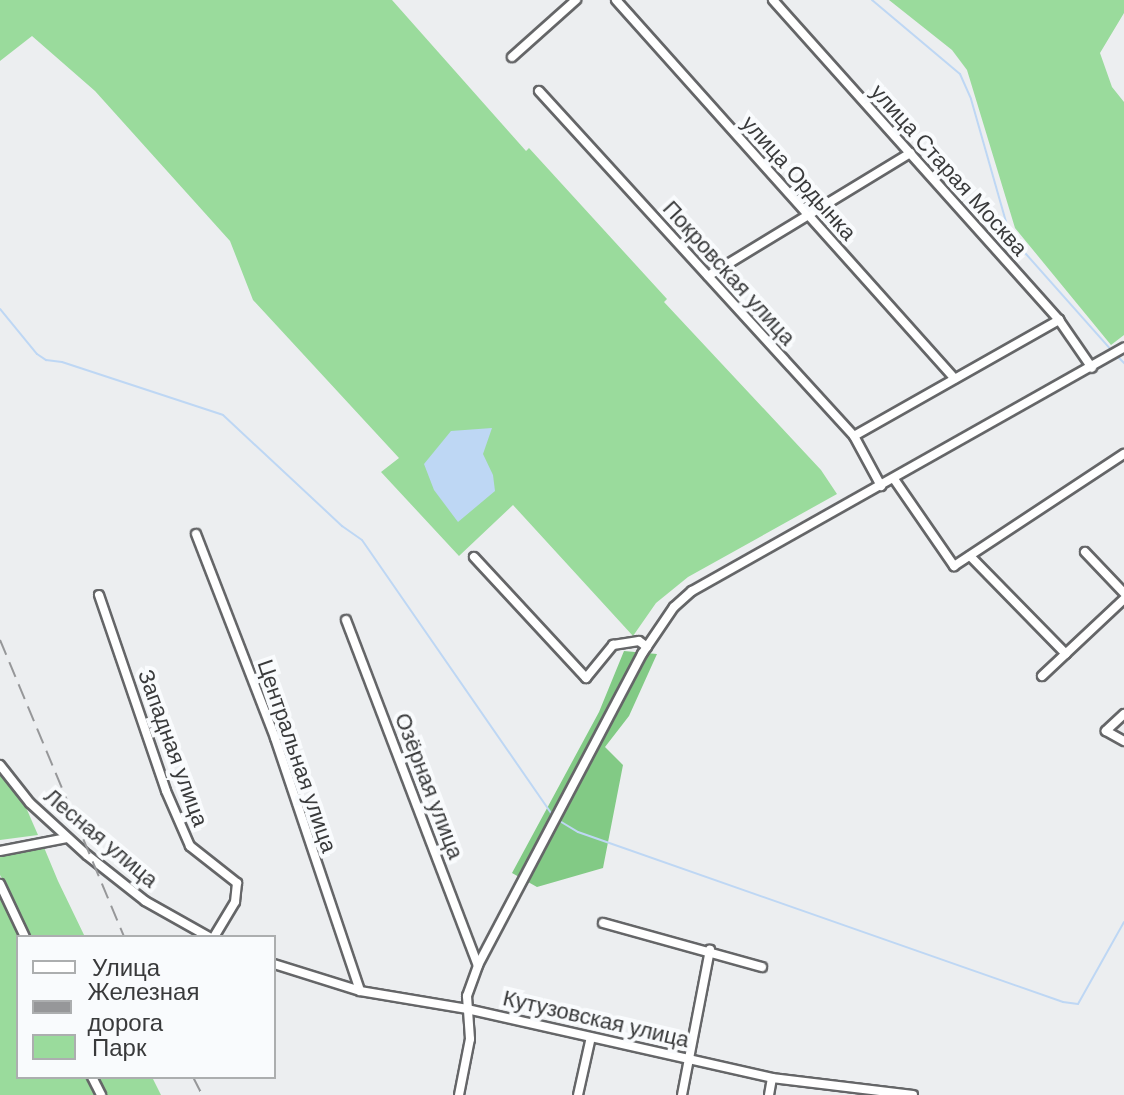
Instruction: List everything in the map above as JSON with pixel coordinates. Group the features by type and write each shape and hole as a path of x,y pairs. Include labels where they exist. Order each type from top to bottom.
{"street":[{"path":"512,57 576,0"},
{"name":"улица Ордынка","path":"616,0 955,379"},
{"name":"улица Старая Москва","path":"773,0 1059,320 1092,368"},
{"name":"Покровская улица","path":"539,91 854,436 881,486"},
{"path":"708,276 910,153"},
{"path":"854,436 1059,320"},
{"path":"459,1095 470,1039 467,1009 478,965 647,647 674,607 692,591 1124,348"},
{"path":"894,479 954,566 1124,454"},
{"name":"Центральная улица","path":"196,534 275,738 360,991"},
{"path":"1085,552 1124,593"},
{"path":"970,556 1066,654"},
{"path":"474,557 586,678 613,645 639,641 647,647"},
{"name":"Западная улица","path":"99,595 166,791 190,846 237,883 235,902 213,935"},
{"path":"1042,676 1124,599"},
{"name":"Озёрная улица","path":"346,620 478,965"},
{"path":"1124,714 1106,731 1124,741"},
{"name":"Лесная улица","path":"0,765 30,803 67,838 145,901 208,935"},
{"path":"0,851 67,838"},
{"path":"0,884 24,935"},
{"path":"603,923 710,950 762,967"},
{"path":"682,1095 710,950"},
{"name":"Кутузовская улица","path":"276,965 360,991 467,1009 772,1078 913,1095"},
{"path":"578,1095 591,1037"},
{"path":"769,1095 772,1078"}],"green space":[{"path":"0,0 392,0 526,151 529,148 667,299 664,302 821,470 837,494 688,577 656,603 633,636 513,505 459,556 381,472 399,458 253,300 230,241 95,91 32,36 0,61"},
{"path":"889,0 1124,0 1124,13 1100,53 1112,87 1124,102 1124,335 1111,345 1015,228 967,70 952,50"},
{"path":"624,651 657,654 629,716 605,747 623,765 603,868 537,887 512,873 599,712"},
{"path":"0,767 21,796 38,835 0,840"},
{"path":"43,845 84,935 29,935 0,875 0,855"},
{"path":"0,896 19,935 16,935 16,1079 88,1079 96,1095 0,1095"},
{"path":"98,1079 153,1079 161,1095 106,1095"}],"water":[{"path":"492,428 483,454 493,475 495,491 458,522 434,490 424,464 451,431"}],"waterway":[{"path":"872,0 960,74 971,99 1010,236 1112,351"},
{"path":"0,309 37,354 46,360 62,362 223,415 342,526 362,540 553,816"},
{"path":"1117,356 1124,363"},
{"path":"558,820 578,832 1063,1002 1078,1004 1124,922"}],"railway":[{"path":"0,640 123,935"},
{"path":"194,1079 202,1095"}]}
